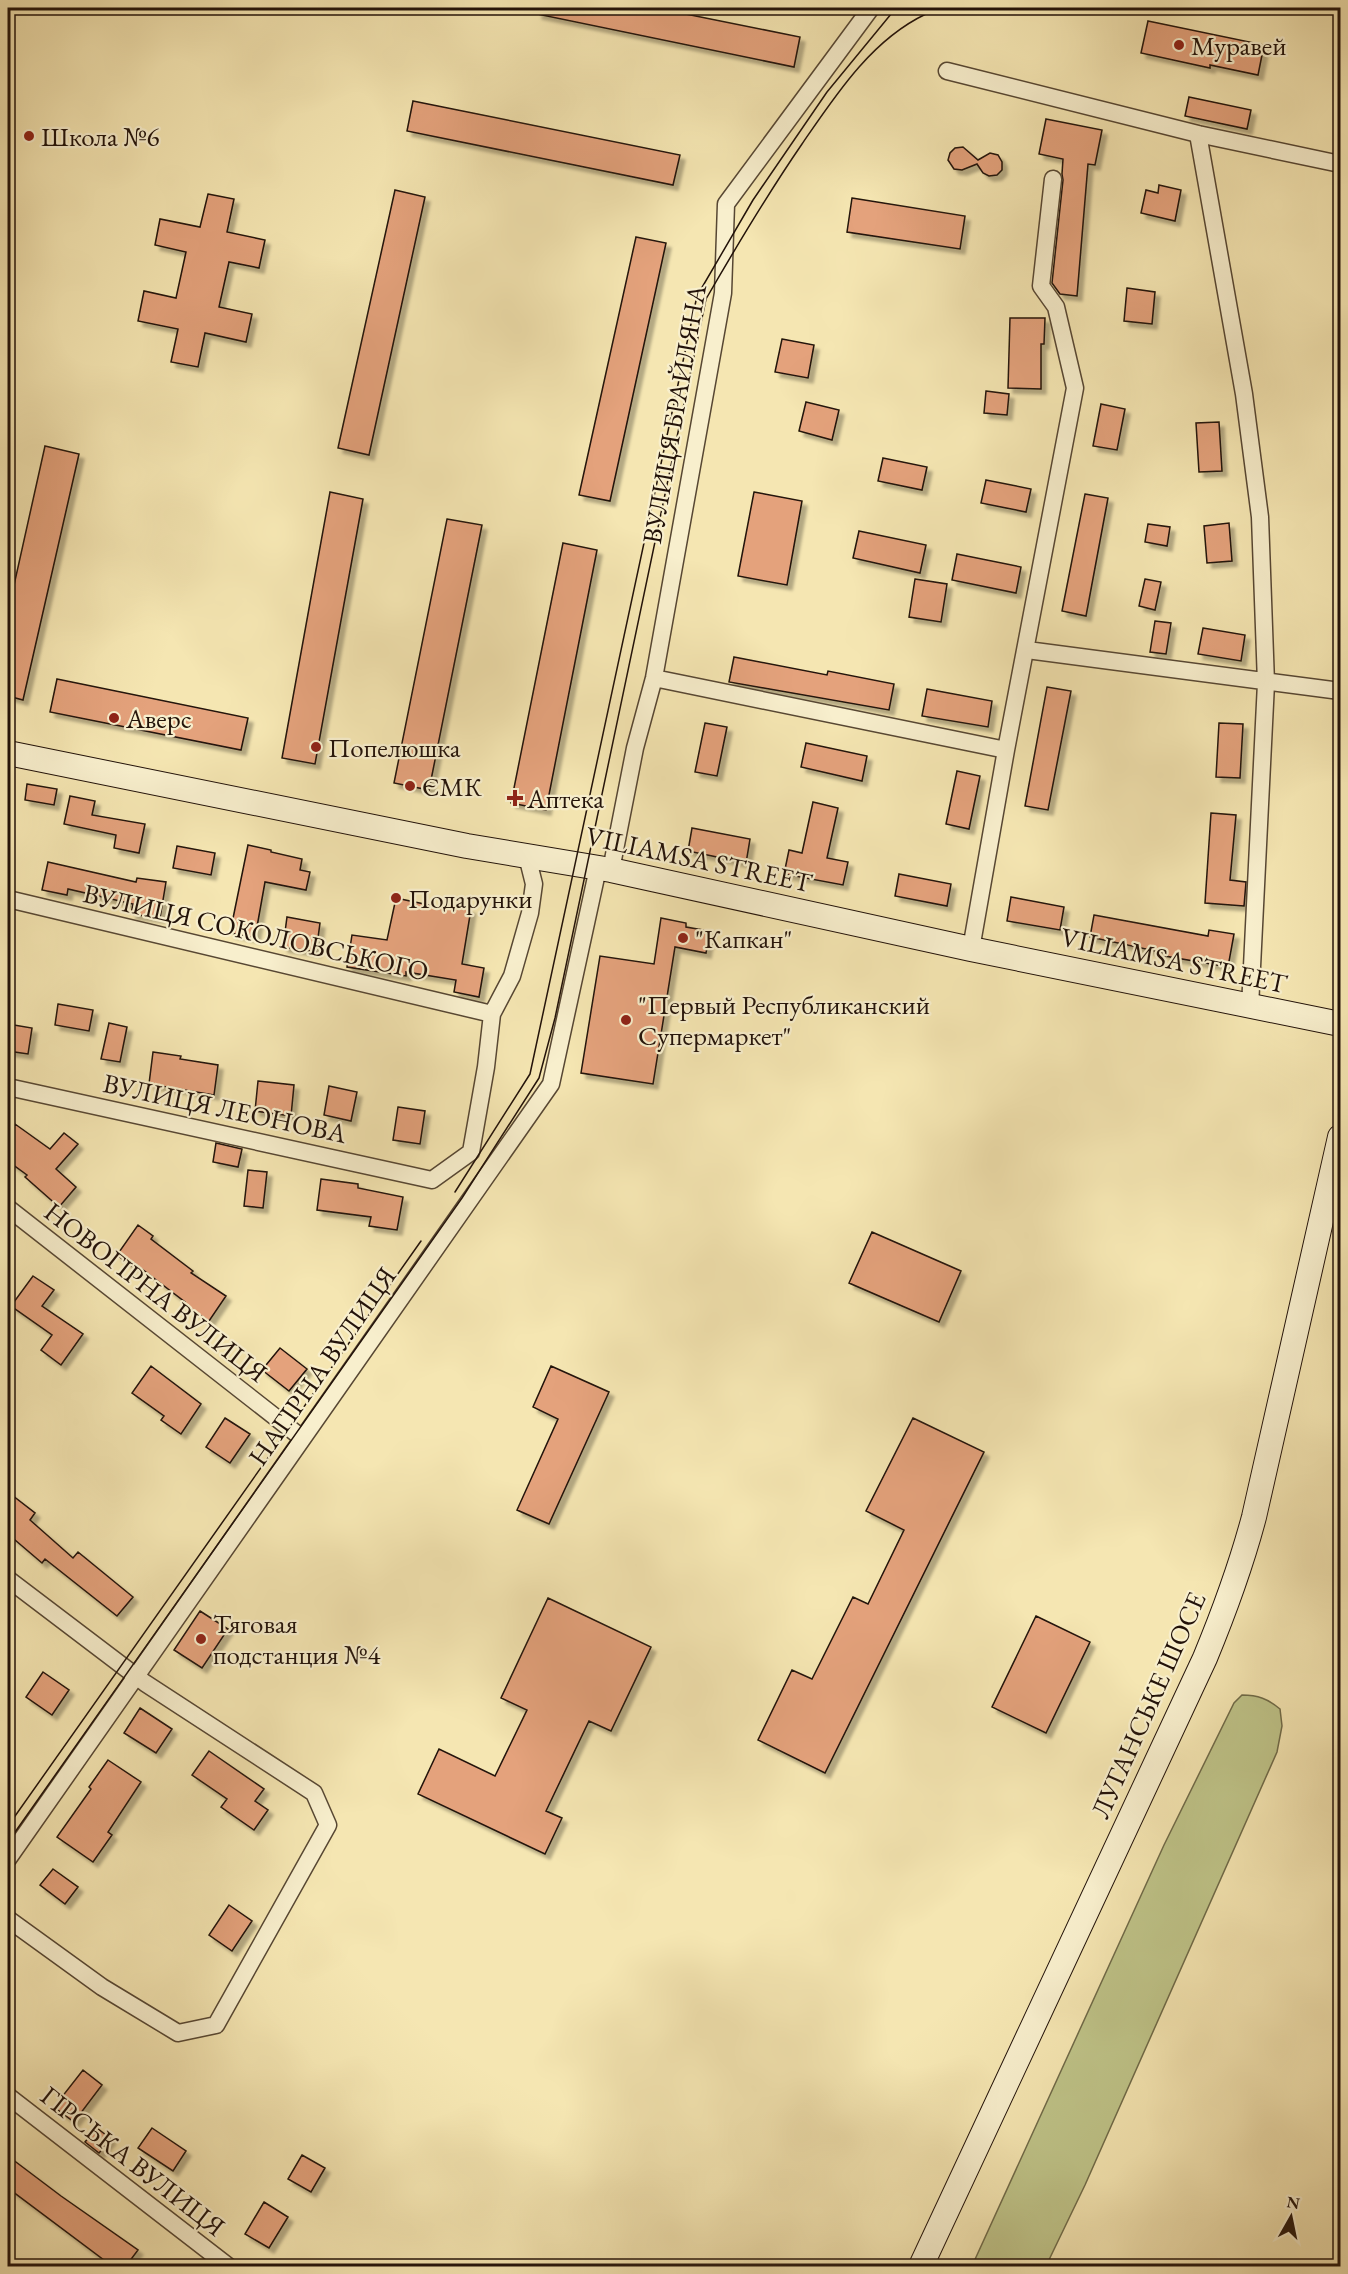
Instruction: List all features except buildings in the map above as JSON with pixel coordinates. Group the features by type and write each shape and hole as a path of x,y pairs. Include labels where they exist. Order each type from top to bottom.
{"street":[{"name":"ВУЛИЦЯ БРАЙЛЯНА","path":"605,869 654,678 723,293 726,204 871,8"},
{"path":"947,71 1198,134 1341,164"},
{"path":"1198,134 1244,394 1260,516 1266,683 1250,1007"},
{"path":"971,949 1006,750 1027,650 1075,388 1056,307 1041,286 1053,179"},
{"path":"1027,650 1341,691"},
{"path":"654,678 1006,750"},
{"name":"VILIAMSA STREET","path":"8,753 348,823 605,869 971,949 1341,1024"},
{"path":"492,1014 512,976 530,913 534,884 526,856"},
{"name":"НАГІРНА ВУЛИЦЯ","path":"8,1859 140,1680 302,1438 550,1084 605,869"},
{"name":"ВУЛИЦЯ СОКОЛОВСЬКОГО","path":"8,899 492,1014"},
{"name":"ВУЛИЦЯ ЛЕОНОВА","path":"8,1087 432,1180 471,1152 486,1067 492,1014"},
{"name":"ЛУГАНСЬКЕ ШОСЕ","path":"921,2266 1205,1658 1224,1612 1242,1561 1254,1517 1341,1137"},
{"name":"НОВОГІРНА ВУЛИЦЯ","path":"8,1208 302,1438"},
{"path":"8,1579 140,1680 314,1792 328,1825 216,2025 178,2033 102,1987 8,1919"},
{"name":"ГІРСЬКА ВУЛИЦЯ","path":"8,2096 228,2266"}],"green space":[{"path":"1242,1695 1262,1698 1280,1709 1282,1726 1277,1752 1085,2185 1046,2266 972,2266 1164,1845 1234,1703"}],"tram line":[{"path":"455,1192 530,1074 697,296 753,200 827,92 896,8"},
{"path":"8,1842 462,1198 539,1078 555,1018 706,299 789,163 856,71 871,54 906,25 930,13 957,8"},
{"path":"8,1826 421,1241"}],"place":[{"name":"Муравей","path":"1179,45"},
{"name":"Школа №6","path":"29,136"},
{"name":"Аверс","path":"114,718"},
{"name":"Попелюшка","path":"316,747"},
{"name":"ЄМК","path":"410,786"},
{"name":"Аптека","path":"515,798"},
{"name":"Подарунки","path":"396,898"},
{"name":"\"Капкан\"","path":"683,938"},
{"name":"\"Первый Республиканский Супермаркет\"","path":"626,1020"},
{"name":"Тяговая подстанция №4","path":"201,1639"}]}
